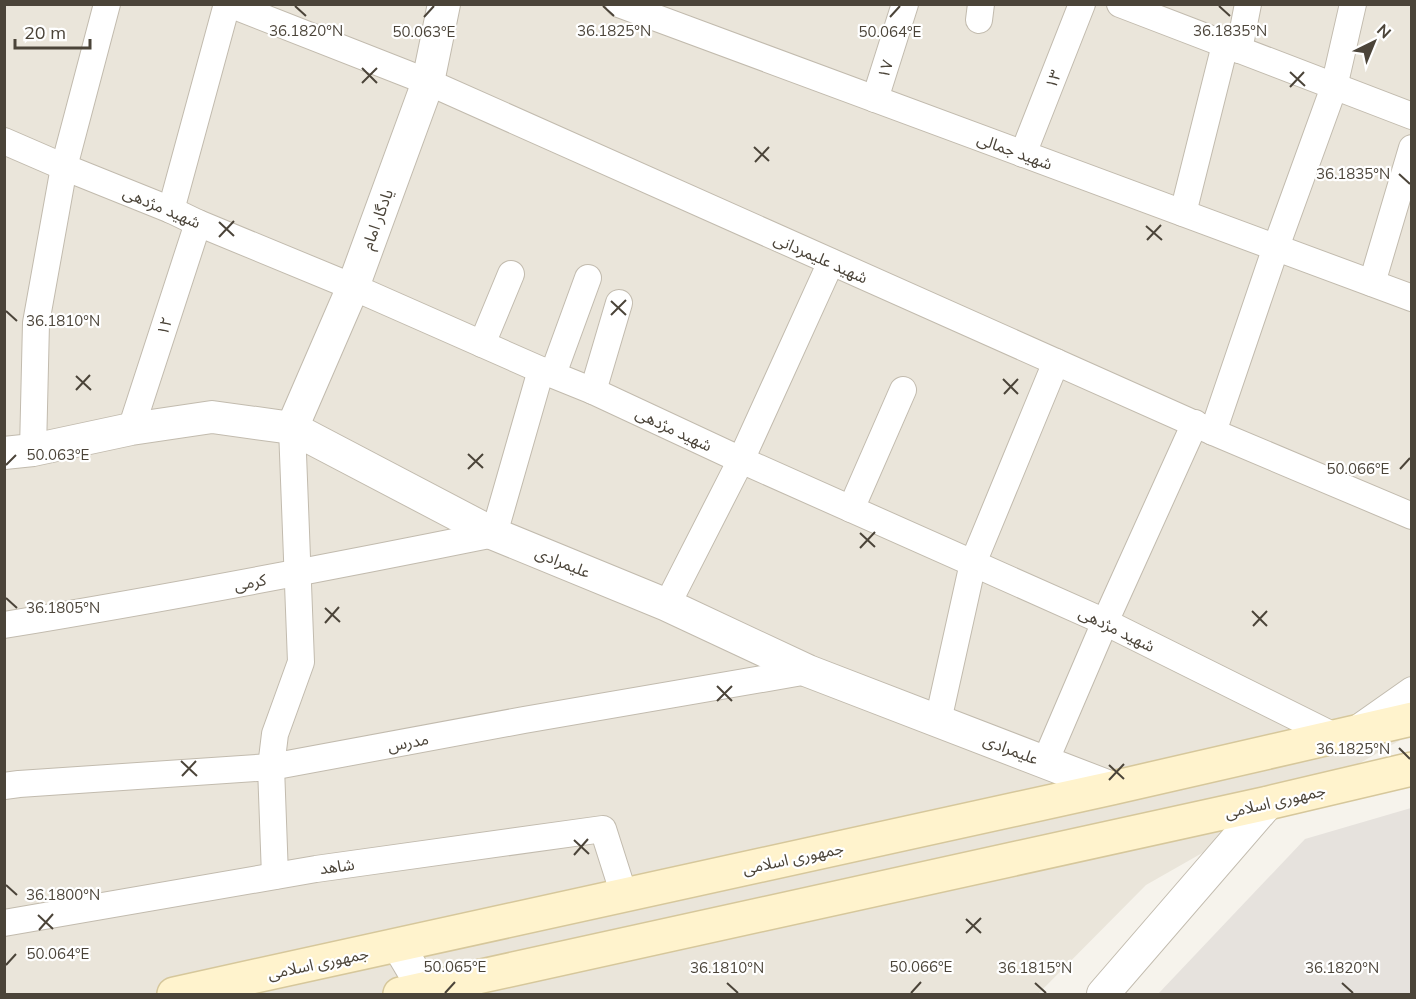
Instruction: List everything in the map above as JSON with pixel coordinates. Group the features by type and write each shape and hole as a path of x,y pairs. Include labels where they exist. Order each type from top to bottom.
{"main road":[{"name":"جمهوری اسلامی","path":"174,994 1112,788 1412,719"},
{"name":"جمهوری اسلامی","path":"417,993 1412,769"}],"street":[{"path":"19,451 36,323 64,167 107,4"},
{"path":"171,210 228,4"},
{"name":"شهید علیمردانی","path":"228,4 428,82 1204,428 1412,516"},
{"name":"یادگار امام","path":"292,428 353,286 428,82 444,4"},
{"name":"۱۷","path":"875,99 905,4"},
{"name":"۱۳","path":"1023,154 1082,4"},
{"path":"1183,213 1232,48 1248,4"},
{"path":"1045,762 1105,622 1204,428 1276,248 1334,87 1353,4"},
{"name":"شهید جمالی","path":"620,5 1412,298"},
{"path":"1129,6 1232,48 1412,116"},
{"name":"شهید مژدهی","path":"4,141 353,286 593,392 1105,622 1343,734"},
{"path":"1372,283 1412,148"},
{"name":"۱۲","path":"131,429 198,223"},
{"path":"667,605 741,460 831,262"},
{"path":"482,344 512,274"},
{"path":"494,534 547,372 588,278"},
{"path":"593,392 619,303"},
{"path":"938,721 973,563 1056,362"},
{"path":"851,509 903,390"},
{"name":"علیمرادی","path":"19,451 131,429 212,417 292,428 494,534 667,605 808,671 1112,788"},
{"path":"275,876 271,767 275,734 301,663 292,428"},
{"name":"کرمی","path":"4,625 137,603 494,534"},
{"name":"مدرس","path":"4,786 271,767 808,671"},
{"path":"1343,734 1412,690"},
{"path":"1103,994 1268,803"},
{"name":"شاهد","path":"4,922 328,867 603,829 624,895"},
{"path":"398,945 417,993"}],"shaded area":[{"path":"5,5 1411,5 1411,734 1146,885 1038,994 5,994"},
{"path":"1411,808 1411,994 1158,994 1305,839"}]}
